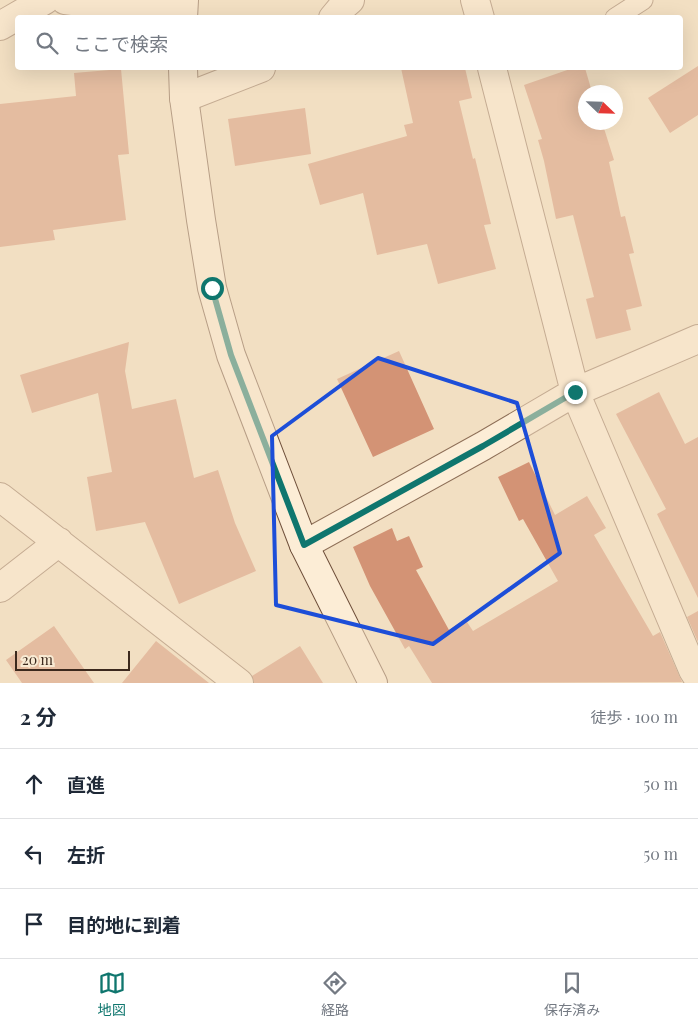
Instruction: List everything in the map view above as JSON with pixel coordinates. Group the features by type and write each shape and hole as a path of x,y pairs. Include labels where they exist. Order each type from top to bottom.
{"street":[{"path":"19,15 45,0"},
{"path":"65,0 183,11"},
{"path":"475,0 479,15"},
{"path":"0,26 15,17"},
{"path":"183,70 184,98 212,288 231,355 304,545 373,683"},
{"path":"184,98 255,70"},
{"path":"493,70 575,392 698,678"},
{"path":"304,545 483,446 575,392 698,339"},
{"path":"0,497 239,683"},
{"path":"0,588 60,542"}],"lane":[{"path":"620,15 643,0"}],"highlighted area":[{"path":"378,358 517,403 560,553 433,644 276,605 272,436"}],"building":[{"path":"698,66 698,115 670,133 648,98"},
{"path":"121,70 129,154 118,155 126,220 53,230 55,240 0,247 0,104 76,96 74,73"},
{"path":"401,70 465,70 472,98 459,101 491,224 484,225 496,269 438,284 427,244 377,255 363,193 320,205 308,164 407,136 404,125 413,123"},
{"path":"567,70 586,70 590,85 578,85 578,130 605,130 614,160 609,162 621,217 625,216 634,253 629,254 642,306 626,310 631,330 596,339 586,299 594,297 573,215 556,219 538,140 542,139 524,85"},
{"path":"305,108 311,154 235,166 228,119"},
{"path":"129,342 125,371 132,409 176,399 194,478 218,470 235,523 256,571 179,604 145,522 96,531 87,477 112,472 98,393 32,413 20,375"},
{"path":"399,351 434,429 373,457 337,379"},
{"path":"659,392 685,444 698,437 698,598 657,514 666,509 616,414"},
{"path":"529,462 555,515 587,496 606,528 594,535 653,636 660,632 682,682 432,683 409,646 405,649 370,586 353,547 392,528 397,541 409,536 423,567 416,570 449,630 465,619 473,631 558,581 523,519 519,521 498,477"},
{"path":"698,611 698,642 687,617"},
{"path":"54,626 94,683 22,683 6,660"},
{"path":"156,641 209,683 122,683"},
{"path":"300,646 323,683 254,683 252,676"}],"route":[{"path":"212,288 231,355 304,545 483,446 575,392"}]}
